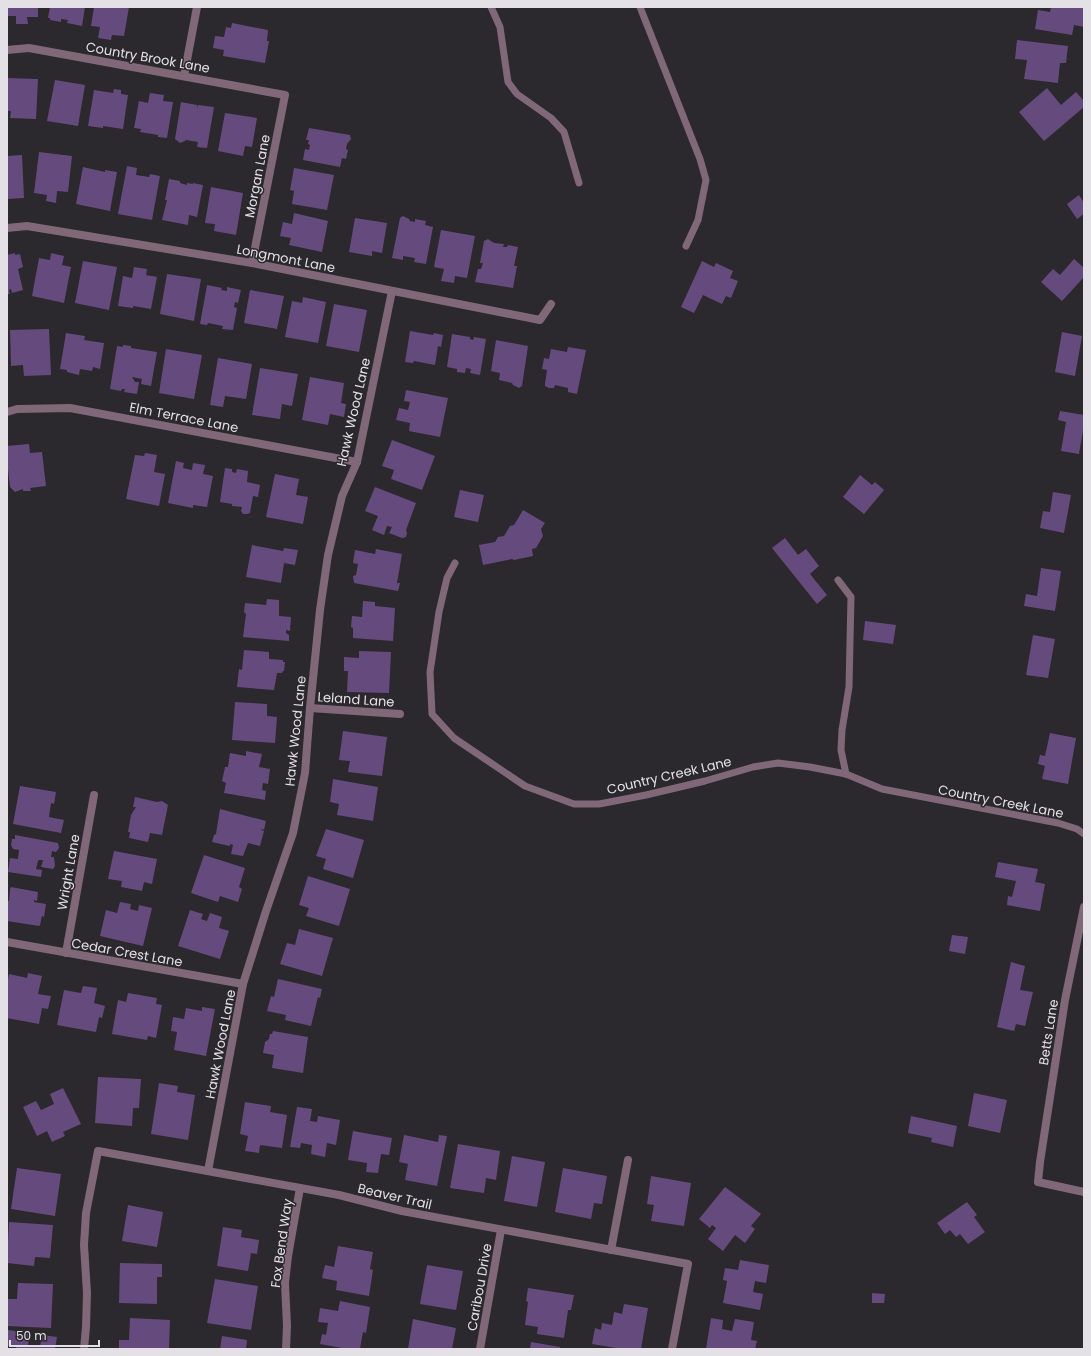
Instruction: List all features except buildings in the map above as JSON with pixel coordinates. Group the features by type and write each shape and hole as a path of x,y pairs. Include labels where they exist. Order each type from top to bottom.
{"street":[{"path":"184,76 197,7"},
{"name":"Country Brook Lane","path":"7,50 29,48 285,95"},
{"name":"Morgan Lane","path":"252,263 285,95"},
{"name":"Longmont Lane","path":"7,228 27,226 252,263 540,320 551,304"},
{"name":"Hawk Wood Lane","path":"208,1171 243,984 293,833 305,773 320,610 328,554 342,496 357,462 392,291"},
{"name":"Elm Terrace Lane","path":"7,412 17,409 70,408 357,462"},
{"name":"Leland Lane","path":"310,708 400,714"},
{"name":"Wright Lane","path":"66,953 94,795"},
{"name":"Betts Lane","path":"1084,907 1065,1000 1038,1182 1084,1192"},
{"name":"Cedar Crest Lane","path":"7,942 243,984"},
{"name":"Beaver Trail","path":"84,1349 87,1293 84,1245 86,1213 98,1151 339,1195 402,1211 688,1264 672,1349"},
{"path":"612,1250 628,1160"},
{"name":"Fox Bend Way","path":"286,1349 287,1326 285,1283 288,1256 300,1188"},
{"name":"Caribou Drive","path":"480,1349 501,1230"}],"lane":[{"path":"491,7 500,27 508,82 517,94 551,118 564,132 579,183"},
{"path":"640,7 700,159 706,180 698,220 686,246"},
{"name":"Country Creek Lane","path":"455,564 446,578 438,619 430,672 432,714 454,738 525,786 574,804 599,804 705,781 753,767 778,763 846,774 882,789 1058,823 1077,829 1084,834"},
{"path":"838,580 851,597 849,686 842,730 841,750 846,774"}]}
